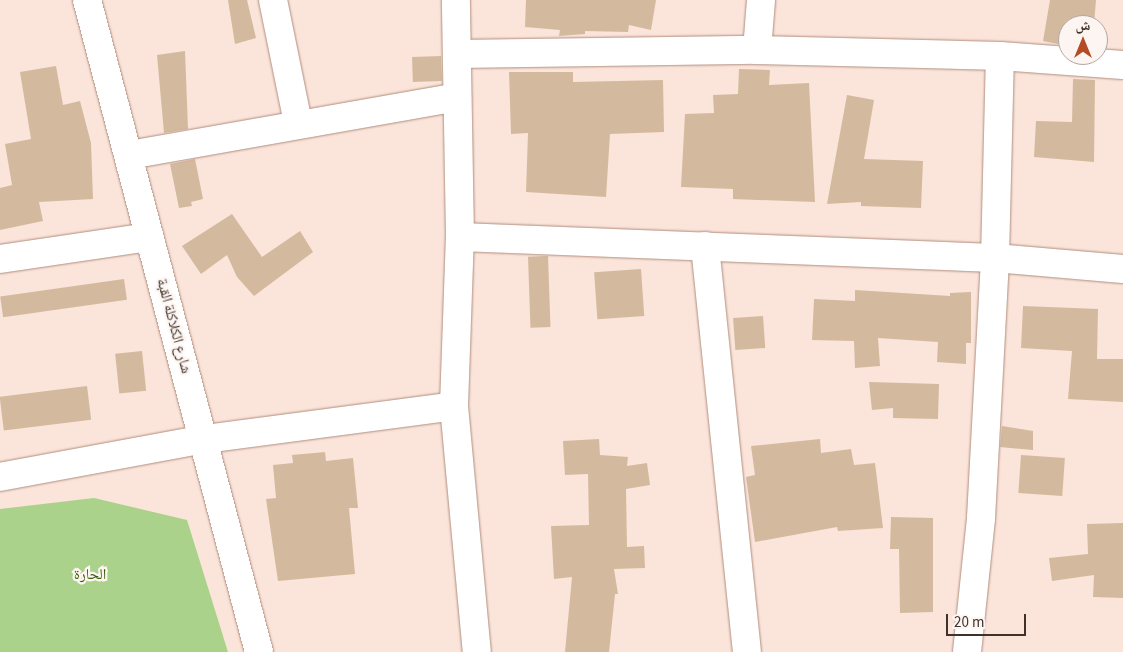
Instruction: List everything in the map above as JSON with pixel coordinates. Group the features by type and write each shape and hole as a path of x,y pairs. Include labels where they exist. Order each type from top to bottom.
{"street":[{"name":"شارع الكلاكلة القبة","path":"86,0 205,439 259,652"},
{"path":"273,0 298,123"},
{"path":"456,0 460,237 454,406 477,652"},
{"path":"757,50 761,0"},
{"path":"457,54 757,50 1000,56 1123,65"},
{"path":"967,652 980,518 995,258 1000,56"},
{"path":"129,154 298,123 457,97"},
{"path":"0,259 149,237"},
{"path":"460,237 995,258 1123,270"},
{"path":"705,246 747,652"},
{"path":"0,477 205,439 454,406"}],"green space":[{"name":"الحارة","path":"94,498 187,520 228,652 0,652 0,509"}],"building":[{"path":"228,0 247,0 256,38 235,44"},
{"path":"526,0 656,0 651,30 629,25 628,32 585,31 585,34 559,36 560,30 525,27"},
{"path":"1050,0 1096,0 1095,15 1058,15 1058,44 1043,41"},
{"path":"185,51 188,129 164,133 157,55"},
{"path":"441,56 442,81 413,82 412,57"},
{"path":"56,66 63,105 80,101 91,143 93,199 39,202 43,221 0,230 0,188 12,185 5,144 31,139 20,72"},
{"path":"739,69 770,70 769,85 809,83 815,202 733,199 733,189 681,187 685,114 714,113 713,95 738,94"},
{"path":"509,72 573,72 573,82 663,80 664,132 610,134 606,197 526,192 528,133 511,134"},
{"path":"1073,79 1095,80 1094,162 1034,157 1036,121 1072,122"},
{"path":"847,95 874,100 864,159 923,161 921,208 861,206 861,202 827,204"},
{"path":"195,159 203,199 191,202 192,206 179,208 170,164"},
{"path":"232,214 262,257 300,231 313,252 254,296 237,277 227,255 201,274 182,246"},
{"path":"548,256 550,327 530,328 528,257"},
{"path":"641,269 644,316 597,319 594,272"},
{"path":"124,279 127,300 3,317 0,296"},
{"path":"855,290 950,296 950,293 971,292 971,343 966,343 966,364 937,362 938,342 878,338 880,366 855,368 854,341 812,340 814,299 855,301"},
{"path":"1023,306 1098,309 1097,359 1123,359 1123,402 1068,399 1072,351 1021,348"},
{"path":"763,316 765,348 735,350 733,318"},
{"path":"142,351 146,391 119,394 115,354"},
{"path":"869,382 939,384 938,419 893,418 893,408 872,410"},
{"path":"87,386 91,420 4,430 0,397"},
{"path":"1002,426 1033,431 1033,450 1000,447"},
{"path":"599,439 600,455 628,457 627,466 647,463 650,485 626,489 627,547 644,546 645,568 614,569 618,594 615,594 609,652 565,652 572,577 554,579 551,526 589,525 588,474 565,475 563,441"},
{"path":"820,439 821,453 851,449 854,465 875,463 883,528 838,531 837,527 755,542 746,477 755,475 751,446"},
{"path":"325,452 326,461 353,458 358,508 349,508 355,574 278,581 266,499 276,498 273,465 293,463 292,455"},
{"path":"1021,455 1065,458 1062,496 1018,493"},
{"path":"891,517 933,518 933,612 900,613 899,549 890,549"},
{"path":"1123,523 1123,598 1093,597 1094,575 1052,581 1049,558 1088,554 1087,524"}]}
